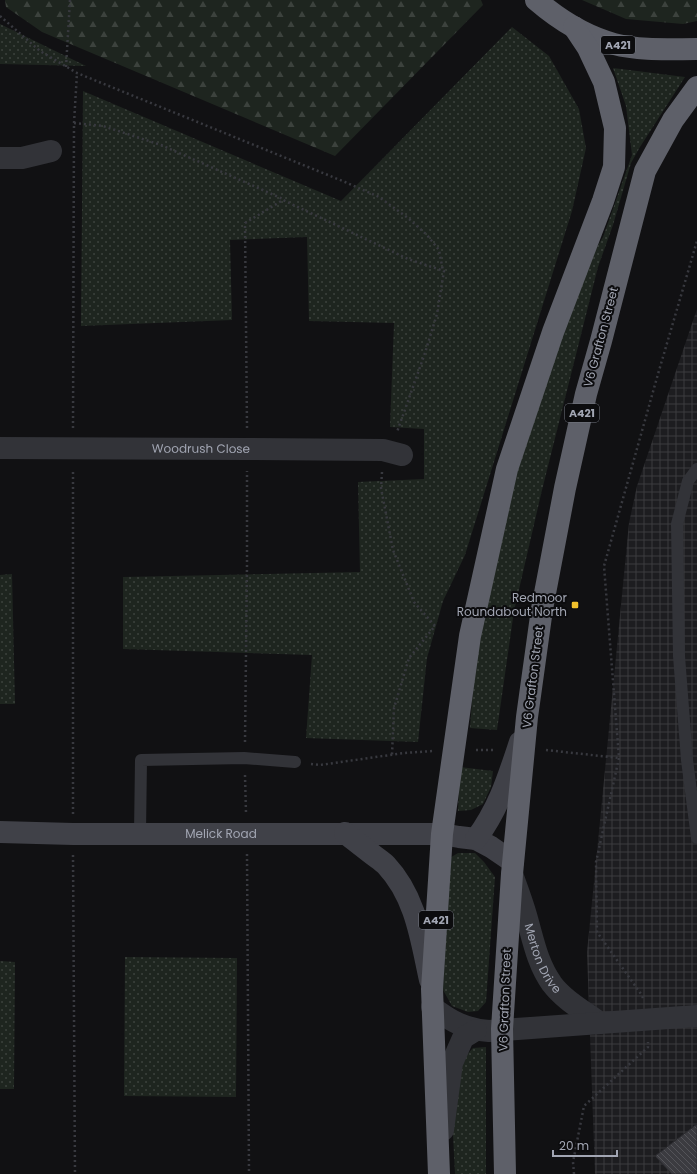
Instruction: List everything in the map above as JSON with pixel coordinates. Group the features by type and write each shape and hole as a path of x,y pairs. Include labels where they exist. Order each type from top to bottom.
{"highway":[{"name":"A421","path":"536,0 548,10 574,27 594,37 607,41 630,47 663,50 697,49"},
{"name":"A421","path":"439,1167 432,998 442,834 470,636 507,469 553,332 603,202 614,167 615,128 604,82 588,48 574,27"},
{"name":"V6 Grafton Street","path":"505,1174 502,1029 512,868 515,776 528,717 542,609 565,488 586,394 645,171 673,120 697,87"}],"street":[{"path":"0,158 22,158 51,151"},
{"name":"Woodrush Close","path":"0,448 247,448 392,453"},
{"path":"512,868 491,847 476,839 490,819 515,776"},
{"name":"Melick Road","path":"0,832 73,834 442,834 476,839"},
{"path":"345,833 386,864 405,891 412,906 416,920 432,998 448,1019 476,1030 490,1031 697,1016"},
{"name":"Merton Drive","path":"512,868 542,967 553,985 568,1000 600,1023"},
{"path":"439,1167 452,1063 463,1038 476,1030"}],"lane":[{"path":"697,469 688,481 677,524 679,656 687,760 697,838"},
{"path":"140,833 141,760 244,758 295,762"}],"path":[{"path":"66,67 70,0"},
{"path":"0,16 40,51 77,73 379,197 408,218 427,235 439,250 444,271 437,314 425,353 397,431 381,488 393,550 414,602 435,626 409,658 394,708 392,755"},
{"path":"75,1174 73,448 74,123 77,73"},
{"path":"74,123 103,126 161,146 283,200 408,259 444,271"},
{"path":"249,1174 247,834 244,758 247,564 245,223 283,200"},
{"path":"574,1174 573,1162 584,1106 648,1047 649,1020 641,994 598,932 596,862 619,758 604,566 697,242"}],"shaded area":[{"path":"697,309 697,1174 595,1174 587,952 629,523 637,486"}],"green space":[{"path":"5,0 481,0 483,5 335,156 42,32 6,7"},
{"path":"582,0 697,0 697,21 683,24 626,19"},
{"path":"0,24 86,66 0,64"},
{"path":"512,27 549,56 579,109 586,148 572,211 465,555 443,601 427,658 418,742 306,738 312,655 123,649 123,577 360,572 358,482 424,479 424,429 390,427 394,323 309,321 307,237 230,240 232,320 81,326 83,91 341,201"},
{"path":"613,68 685,77 631,163 613,225 598,267 542,490 514,611 497,730 470,728 475,658 520,453 580,275 603,237 632,155 626,106"},
{"path":"12,574 15,704 0,704 0,575"},
{"path":"460,767 493,771 491,787 483,804 471,810 458,811"},
{"path":"458,853 475,853 495,877 486,1002 478,1011 468,1012 452,1006 443,990 448,859"},
{"path":"125,957 237,958 236,1097 124,1096"},
{"path":"0,961 15,962 14,1089 0,1089"},
{"path":"486,1047 486,1174 455,1174 452,1114 460,1062 473,1048"}],"building":[{"path":"697,1124 697,1174 672,1174 655,1156"}],"place":[{"name":"Redmoor Roundabout North","path":"575,605"}]}
